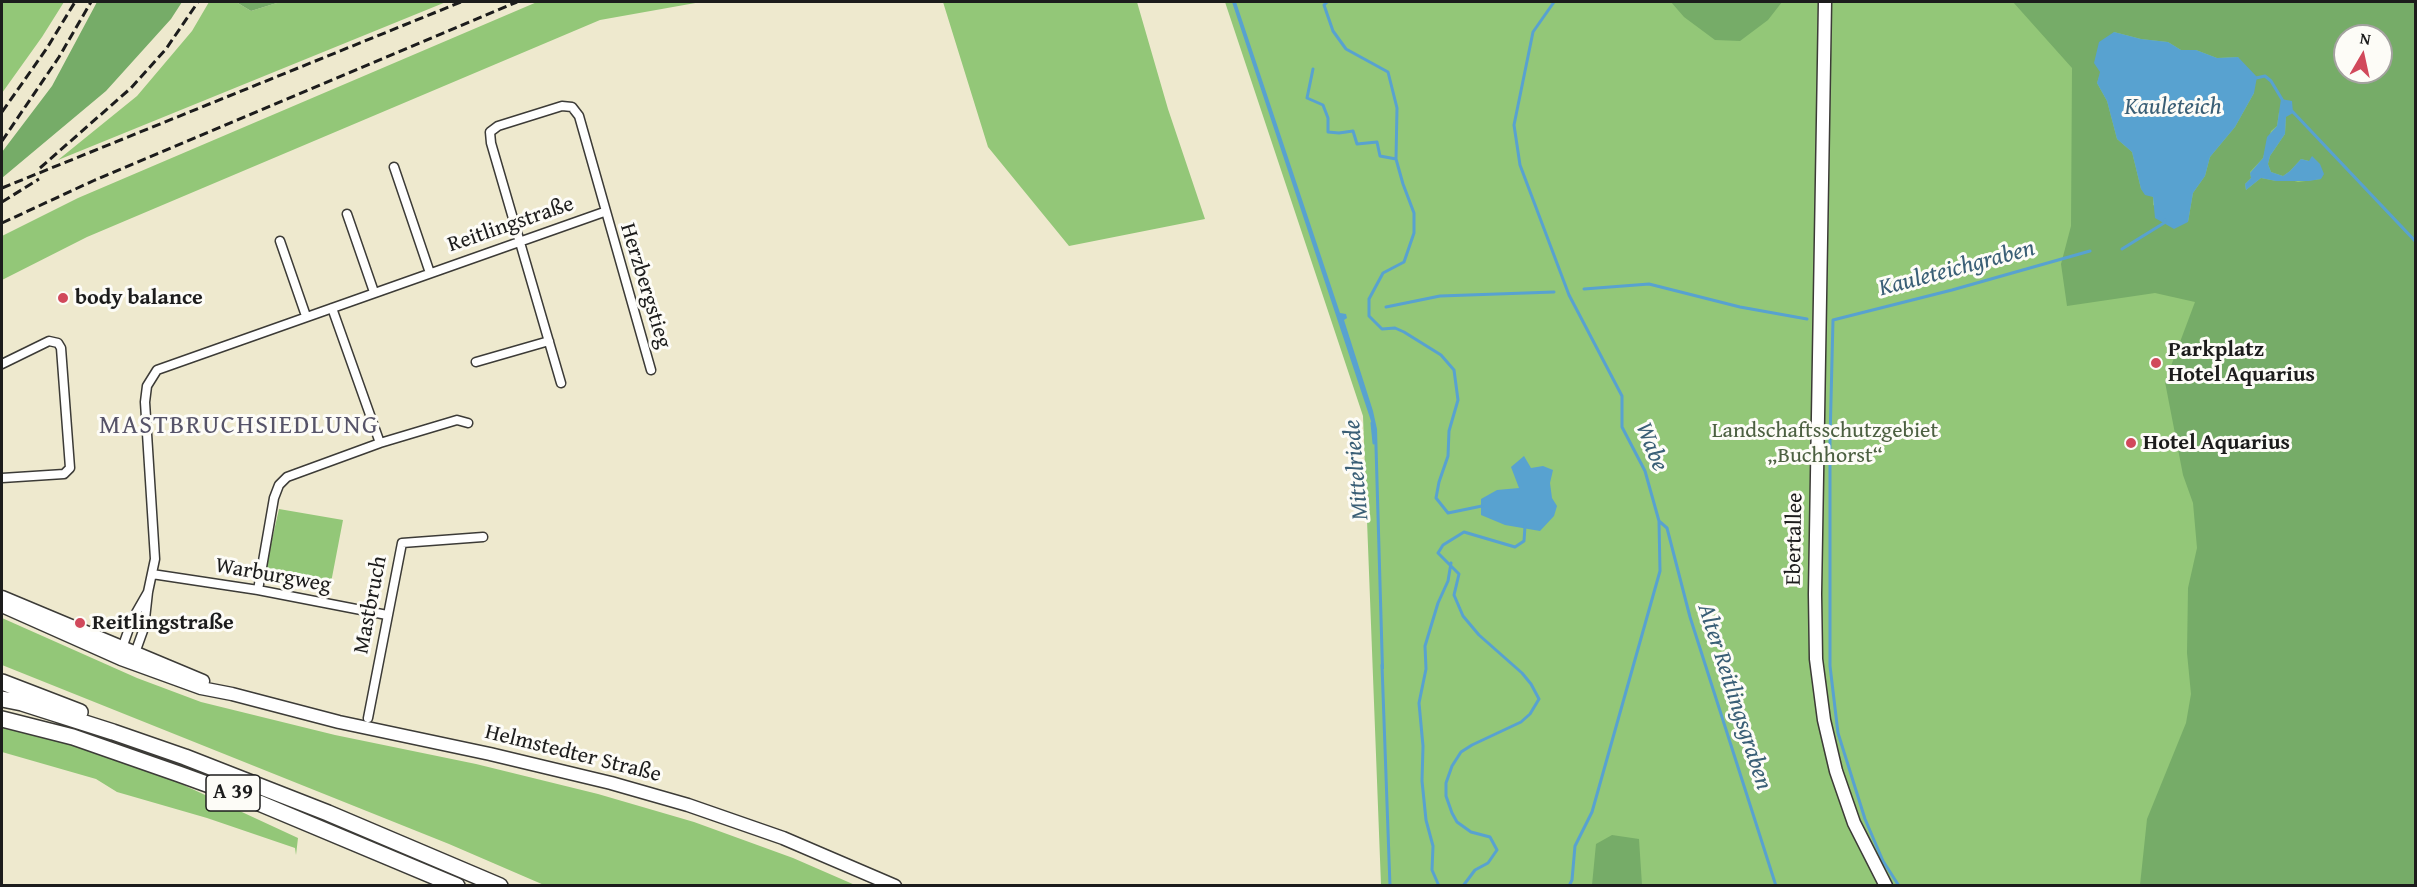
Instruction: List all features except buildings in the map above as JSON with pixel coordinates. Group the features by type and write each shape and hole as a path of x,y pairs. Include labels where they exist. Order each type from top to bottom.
{"highway":[{"path":"2,682 80,712 113,732"},
{"name":"A 39","path":"2,699 22,703 185,757 500,885"},
{"name":"A 39","path":"2,719 73,737 259,803 457,885"}],"street":[{"name":"Ebertallee","path":"1825,2 1815,594 1816,654 1824,720 1836,771 1854,823 1886,885"},
{"name":"Herzbergstieg","path":"519,241 491,143 490,132 498,126 562,106 572,107 579,116 604,212 651,370"},
{"name":"Reitlingstraße","path":"394,167 430,273"},
{"name":"Reitlingstraße","path":"135,653 144,628 155,542 145,402 149,380 157,370 604,212"},
{"path":"347,214 374,292"},
{"path":"280,241 306,316"},
{"path":"519,241 561,383"},
{"path":"332,308 380,443"},
{"path":"2,364 50,341 58,343 61,348 70,468 64,474 2,478"},
{"path":"476,362 549,341"},
{"path":"258,590 274,498 279,485 287,477 380,443 457,420 468,423"},
{"name":"Mastbruch","path":"368,718 402,543 483,537"},
{"name":"Warburgweg","path":"152,574 258,590 387,615"},
{"name":"Reitlingstraße","path":"121,653 132,620 148,592"},
{"name":"Helmstedter Straße","path":"2,597 201,688 564,771 688,805 783,838 895,885"},
{"name":"Helmstedter Straße","path":"2,606 121,653 135,653 232,694"}],"green space":[{"path":"2,2 64,2 2,93"},
{"path":"97,2 182,2 171,19 106,91 2,178 2,152 52,86"},
{"path":"209,2 236,2 251,11 280,2 446,2 58,160 137,96 192,31"},
{"path":"236,2 280,2 251,11"},
{"path":"537,2 701,2 600,20 87,237 2,280 2,236 78,198"},
{"path":"943,2 1137,2 1168,109 1205,219 1069,246 988,147"},
{"name":"Landschaftsschutzgebiet „Buchhorst“","path":"1225,2 2415,2 2415,885 1381,885 1363,416"},
{"path":"1671,2 1782,2 1768,20 1740,41 1715,40 1684,17"},
{"path":"2013,2 2415,2 2415,885 2140,885 2147,819 2186,723 2191,694 2187,653 2188,588 2197,548 2193,503 2183,475 2165,382 2195,302 2155,293 2067,306 2061,264 2071,226 2072,68","holes":["2114,32 2141,39 2168,42 2181,50 2196,50 2217,58 2238,57 2254,93 2235,127 2210,157 2205,176 2193,193 2188,222 2153,205 2153,197 2141,189 2132,152 2117,139 2107,101 2097,83","2279,112 2286,117 2285,134 2270,156 2268,164 2271,172 2283,176 2301,159 2309,161 2321,179 2298,182 2261,178 2246,190 2245,184 2251,178 2250,172 2263,158 2271,131 2277,126"]},
{"path":"279,509 343,520 329,593 269,581 265,574 266,566"},
{"path":"2,618 137,678 201,702 335,735 476,764 598,794 694,822 793,858 855,885 544,885 449,844 2,665"},
{"path":"2,726 70,743 149,769 298,838 296,855 295,848 207,818 117,792 96,779 2,752"},
{"path":"1612,835 1639,839 1642,885 1592,885 1596,844"}],"water":[{"path":"1232,2 1236,2 1340,313 1346,314 1347,318 1344,320 1373,411 1377,429 1384,669 1381,669 1374,430"},
{"name":"Kauleteich","path":"2114,32 2141,39 2168,42 2181,50 2196,50 2217,58 2238,57 2257,77 2254,93 2235,127 2210,157 2205,176 2193,193 2188,222 2174,229 2155,218 2153,197 2145,195 2141,189 2132,152 2117,139 2107,101 2097,83 2100,72 2094,63 2099,42"},
{"path":"2281,99 2292,101 2293,113 2286,117 2285,134 2270,156 2268,164 2271,172 2283,176 2301,159 2309,161 2312,156 2320,164 2324,174 2321,179 2309,181 2276,181 2261,178 2246,190 2245,184 2251,178 2250,173 2263,158 2267,137 2277,126"},
{"path":"1524,456 1531,468 1543,466 1553,470 1550,483 1552,498 1557,506 1554,516 1540,531 1505,525 1481,515 1481,499 1497,490 1519,488 1511,467"}],"waterway":[{"path":"1327,2 1324,5 1333,31 1346,49 1388,72 1397,108 1396,159 1414,213 1414,233 1404,262 1383,273 1369,299 1369,316 1382,329 1395,328 1441,355 1454,370 1458,400 1449,431 1448,456 1436,498 1448,513 1482,506"},
{"name":"Wabe","path":"1554,2 1533,32 1514,125 1520,165 1569,295 1622,396 1622,427 1645,471 1659,521 1660,571 1592,812 1575,846 1572,880 1569,886"},
{"path":"1313,69 1307,98 1323,105 1328,118 1328,132 1353,131 1357,144 1377,142 1380,156 1396,159"},
{"name":"Kauleteichgraben","path":"2256,78 2265,76 2271,81 2283,101"},
{"name":"Kauleteichgraben","path":"2292,111 2416,242"},
{"name":"Kauleteichgraben","path":"2122,249 2164,223 2165,220"},
{"path":"1899,886 1883,861 1865,819 1838,733 1830,666 1830,440 1833,320 1952,290 2090,251"},
{"name":"Kauleteichgraben","path":"1584,289 1649,284 1740,307 1807,319"},
{"name":"Kauleteichgraben","path":"1386,307 1440,296 1554,292"},
{"name":"Mittelriede","path":"1372,423 1374,443"},
{"name":"Alter Reitlingsgraben","path":"1659,521 1667,528 1690,617 1776,886"},
{"path":"1463,886 1475,870 1488,863 1497,850 1490,837 1471,832 1457,822 1452,813 1446,796 1446,783 1452,766 1461,752 1521,722 1530,714 1539,699 1522,673 1479,635 1463,616 1454,595 1459,574 1438,553 1443,545 1464,532 1515,547 1524,541 1525,526"},
{"path":"1439,886 1432,870 1433,846 1426,820 1419,703 1426,669 1425,646 1438,603 1448,581 1451,563"},
{"name":"Mittelriede","path":"1382,665 1390,886"}],"railway":[{"path":"2,112 47,48 75,2"},
{"path":"2,141 59,57 91,2"},
{"path":"40,168 131,88 166,49 198,2"},
{"path":"2,188 461,2"},
{"path":"2,223 95,180 517,2"},
{"path":"2,202 39,179"}],"place":[{"name":"body balance","path":"63,298"},
{"name":"Parkplatz Hotel Aquarius","path":"2156,363"},
{"name":"Hotel Aquarius","path":"2131,443"},
{"name":"Reitlingstraße","path":"80,623"}],"district":[{"name":"MASTBRUCHSIEDLUNG","path":"239,426"}]}
